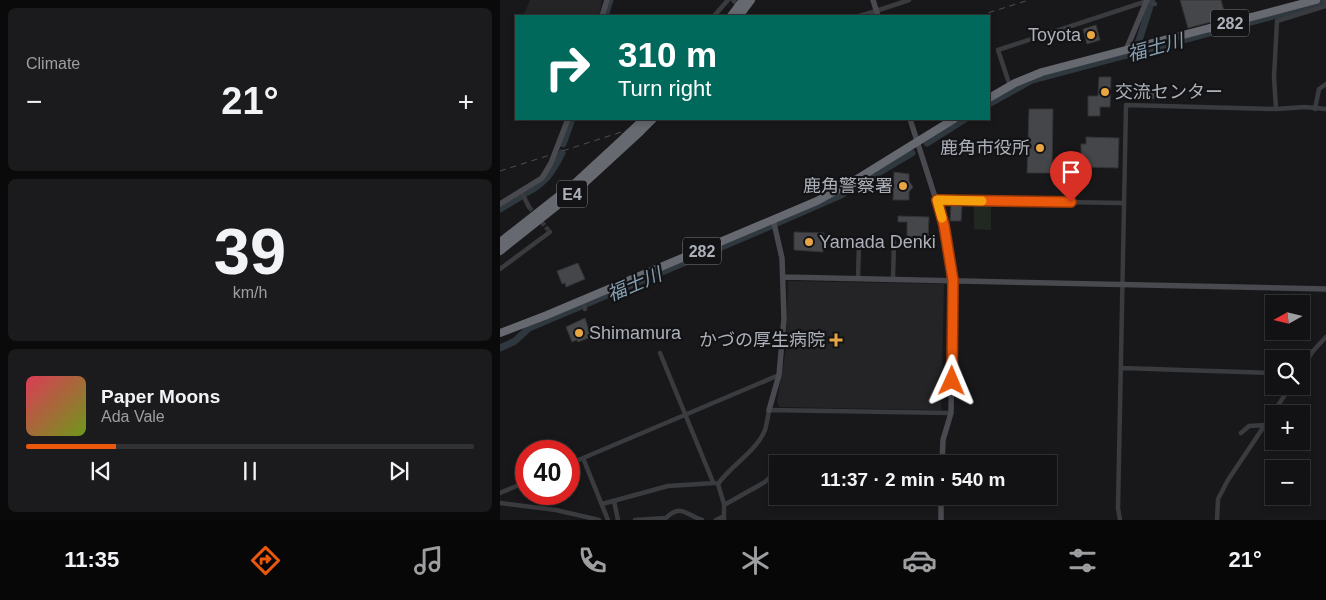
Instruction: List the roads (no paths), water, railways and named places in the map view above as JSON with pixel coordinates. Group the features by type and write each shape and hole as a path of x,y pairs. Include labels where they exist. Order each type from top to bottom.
{"highway":[{"path":"732,15 743,0"},
{"path":"740,15 751,0"},
{"name":"282","path":"990,97 1042,72 1316,0"},
{"name":"E4","path":"500,242 574,184 643,120"},
{"name":"E4","path":"500,251 578,189 652,120"},
{"name":"282","path":"500,333 582,301 773,220 843,187 952,120"}],"street":[{"path":"602,15 607,0"},
{"path":"715,15 728,0"},
{"path":"873,0 877,13 909,0"},
{"path":"1128,50 1147,1"},
{"path":"1010,86 998,50 1147,1 1155,4"},
{"path":"1276,109 1274,77 1277,21 1326,3"},
{"path":"1315,109 1319,89 1326,84"},
{"path":"1120,520 1118,508 1126,208 1124,203 1126,105 1276,109 1305,107 1326,109"},
{"path":"500,204 534,184 547,172 568,120"},
{"path":"910,120 944,225 953,280 951,413 942,440 942,455"},
{"path":"521,190 529,207"},
{"path":"937,200 1124,203"},
{"path":"602,504 668,486 716,483 760,439 765,430 779,375 784,320 782,258 773,220"},
{"path":"500,269 550,232"},
{"path":"858,278 859,242"},
{"path":"893,279 894,242"},
{"path":"784,277 1326,290"},
{"path":"582,301 585,309"},
{"path":"1310,356 1326,337"},
{"path":"660,353 684,415 716,483 724,506 724,518 716,520"},
{"path":"1122,368 1265,372"},
{"path":"580,459 779,375"},
{"path":"770,410 951,413"},
{"path":"1241,433 1250,426 1265,425"},
{"path":"1217,520 1218,499 1228,480 1265,425"},
{"path":"583,458 608,520"},
{"path":"724,506 769,478"},
{"path":"500,493 515,487"},
{"path":"614,500 618,520"},
{"path":"500,503 556,510 599,520"},
{"path":"941,505 941,520"},
{"path":"635,520 666,518 673,511 680,510 702,520"}],"waterway":[{"path":"605,15 610,0"},
{"path":"1136,50 1152,0"},
{"name":"福士川","path":"990,103 1032,80 1326,2"},
{"path":"563,144 572,120"},
{"name":"福士川","path":"927,143 963,120"},
{"path":"526,193 539,185 548,176 562,153"},
{"name":"福士川","path":"777,223 841,195 912,153"},
{"path":"500,209 520,197"},
{"name":"福士川","path":"500,348 515,341 529,328 771,226"}],"tunnel":[{"path":"734,1 746,15"},
{"path":"529,207 550,232"}],"railway":[{"path":"981,15 1029,0"},
{"path":"500,171 659,120"}],"place":[{"name":"Toyota","path":"1091,35"},
{"name":"交流センター","path":"1105,92"},
{"name":"鹿角市役所","path":"1040,148"},
{"name":"鹿角警察署","path":"903,186"},
{"name":"Yamada Denki","path":"809,242"},
{"name":"Shimamura","path":"579,333"},
{"name":"かづの厚生病院","path":"836,340"}]}
